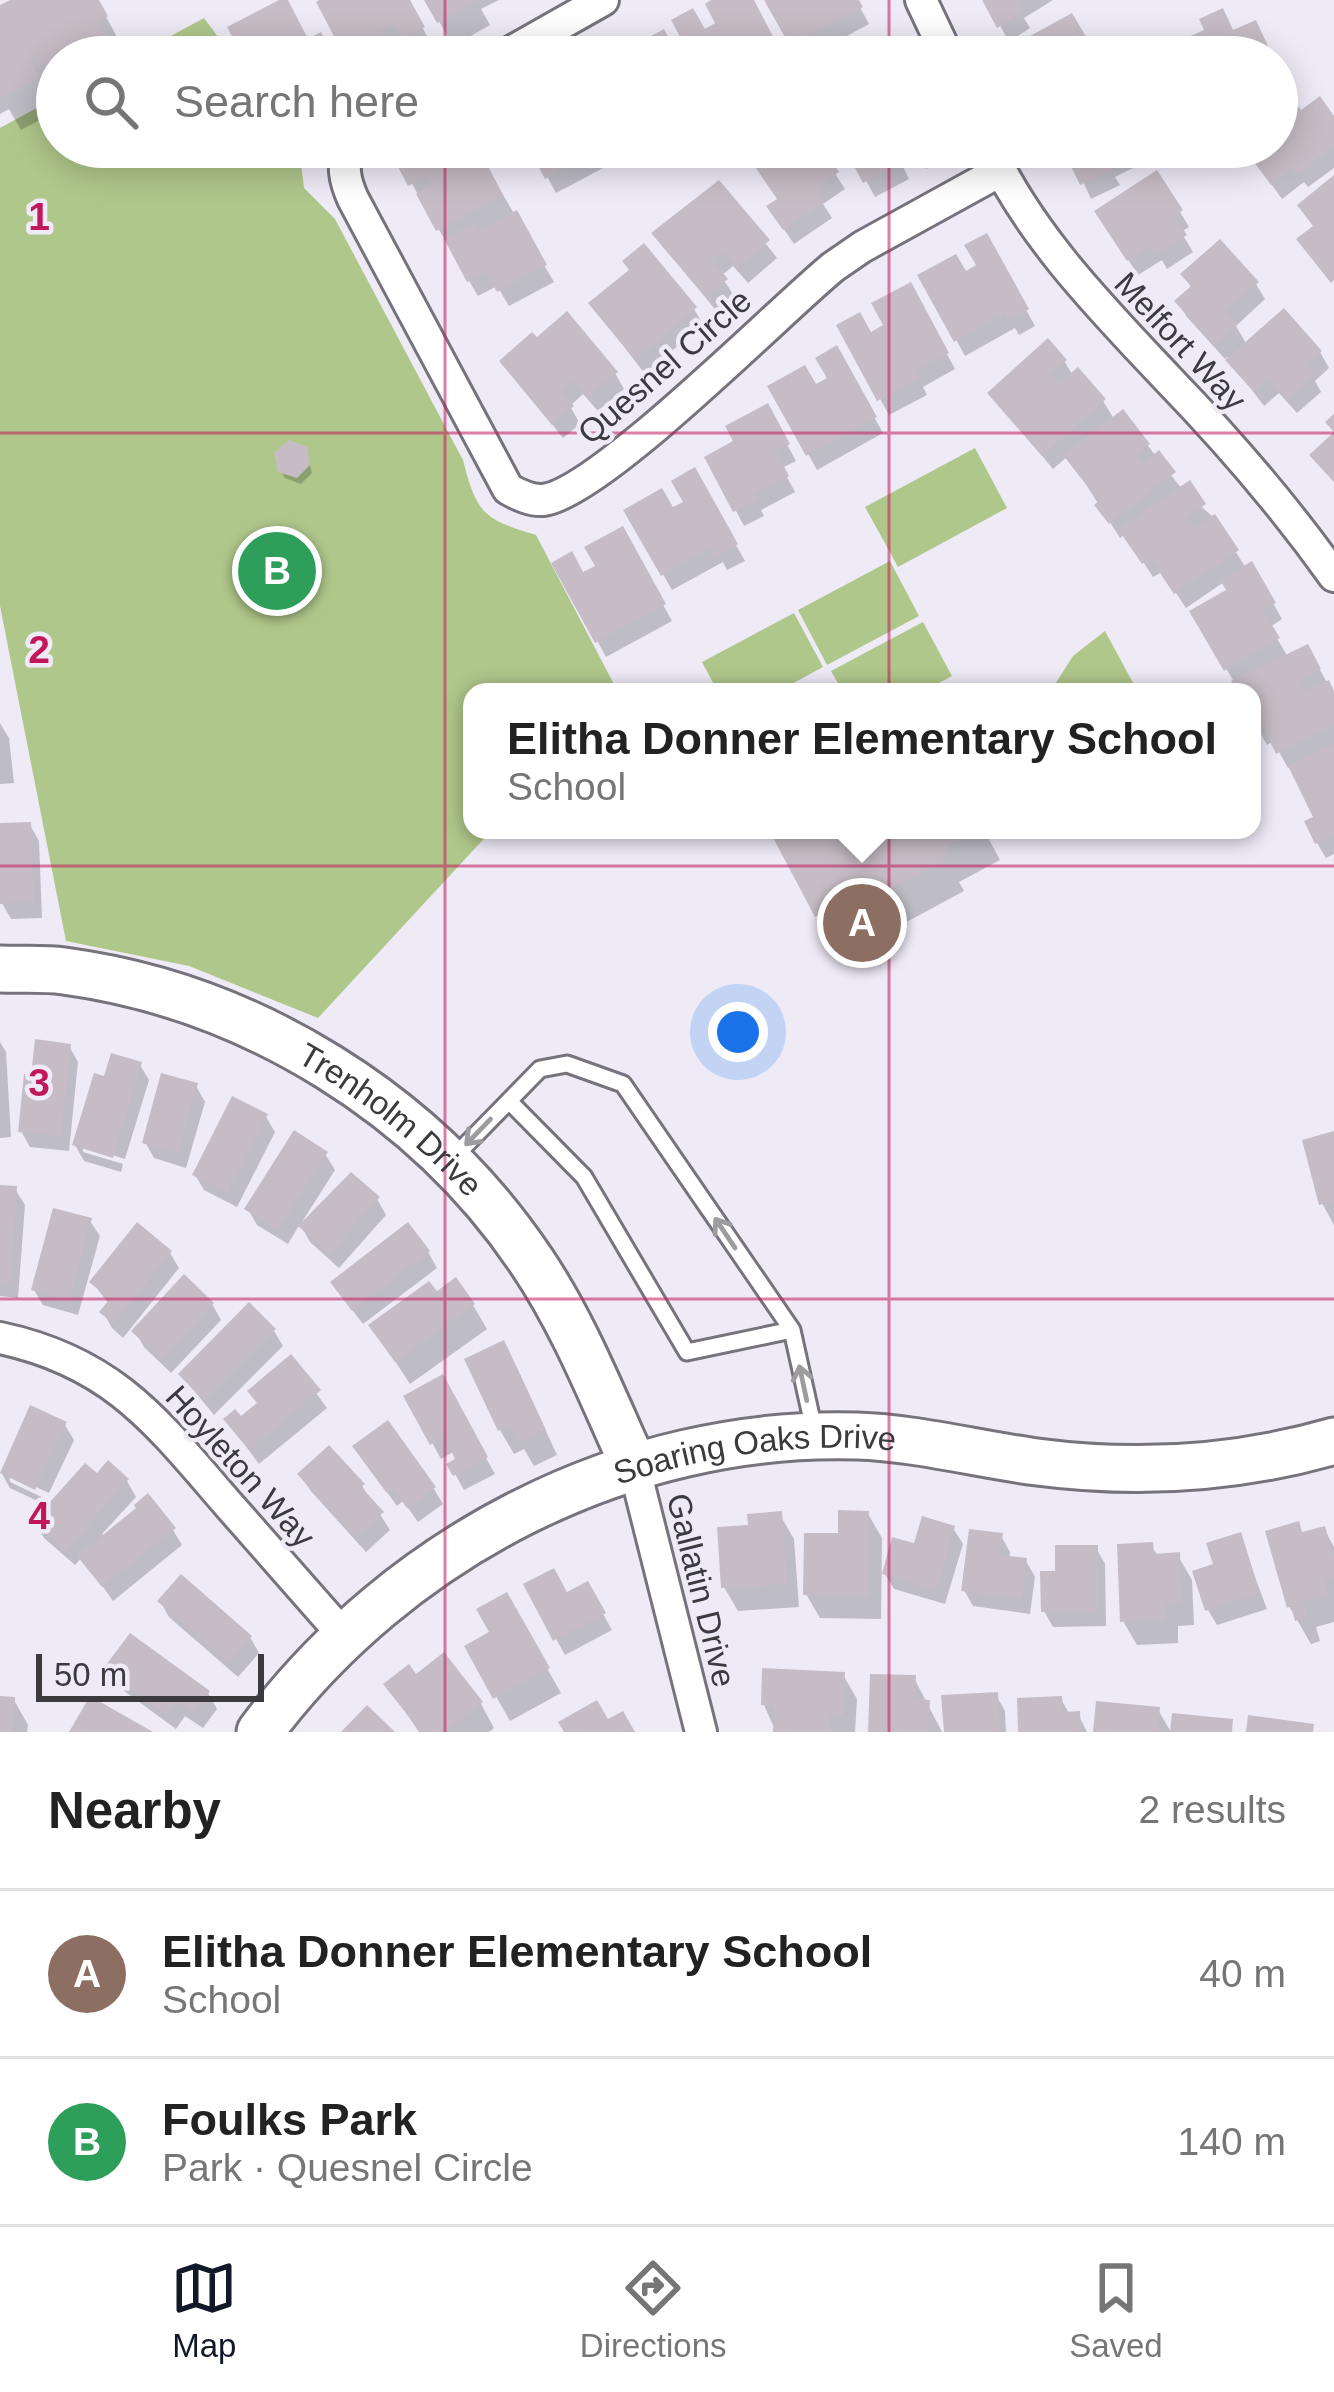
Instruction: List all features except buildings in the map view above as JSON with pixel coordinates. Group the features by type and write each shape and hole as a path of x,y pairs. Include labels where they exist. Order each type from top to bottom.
{"street":[{"path":"539,36 603,0"},
{"path":"921,0 938,36"},
{"name":"Quesnel Circle","path":"344,168 353,199 508,489 522,497 545,500 603,468 833,267 980,168"},
{"name":"Melfort Way","path":"1000,168 1086,293 1232,448 1294,520 1334,576"},
{"name":"Trenholm Drive","path":"0,969 60,970 131,983 242,1019 307,1050 417,1133 510,1232 541,1277 586,1355 634,1466"},
{"name":"Hoyleton Way","path":"0,1338 57,1354 90,1370 148,1412 345,1637"},
{"name":"Soaring Oaks Drive","path":"260,1732 294,1687 345,1637 452,1552 514,1515 580,1484 634,1466 708,1448 815,1437 928,1442 1035,1462 1107,1468 1180,1468 1252,1460 1334,1441"},
{"name":"Gallatin Drive","path":"634,1466 701,1732"}],"lane":[{"path":"448,1163 540,1070 567,1064 623,1084 792,1330 815,1437"},
{"path":"509,1101 584,1177 687,1352 792,1330"}],"green space":[{"path":"204,18 217,36 171,36"},
{"path":"36,108 36,168 302,168 304,188 335,219 463,460 478,503 493,518 536,535 613,683 463,683 463,839 484,839 318,1018 189,966 66,941 0,606 0,128"},
{"path":"975,448 1007,508 898,567 865,507"},
{"path":"890,561 919,616 827,665 798,610"},
{"path":"794,613 823,667 794,683 713,683 702,662"},
{"path":"923,622 952,676 939,683 838,683 831,671"},
{"path":"1105,631 1133,683 1056,683 1073,656"}],"place":[{"name":"Foulks Park","path":"277,571"},
{"name":"Elitha Donner Elementary School","path":"862,923"}]}
